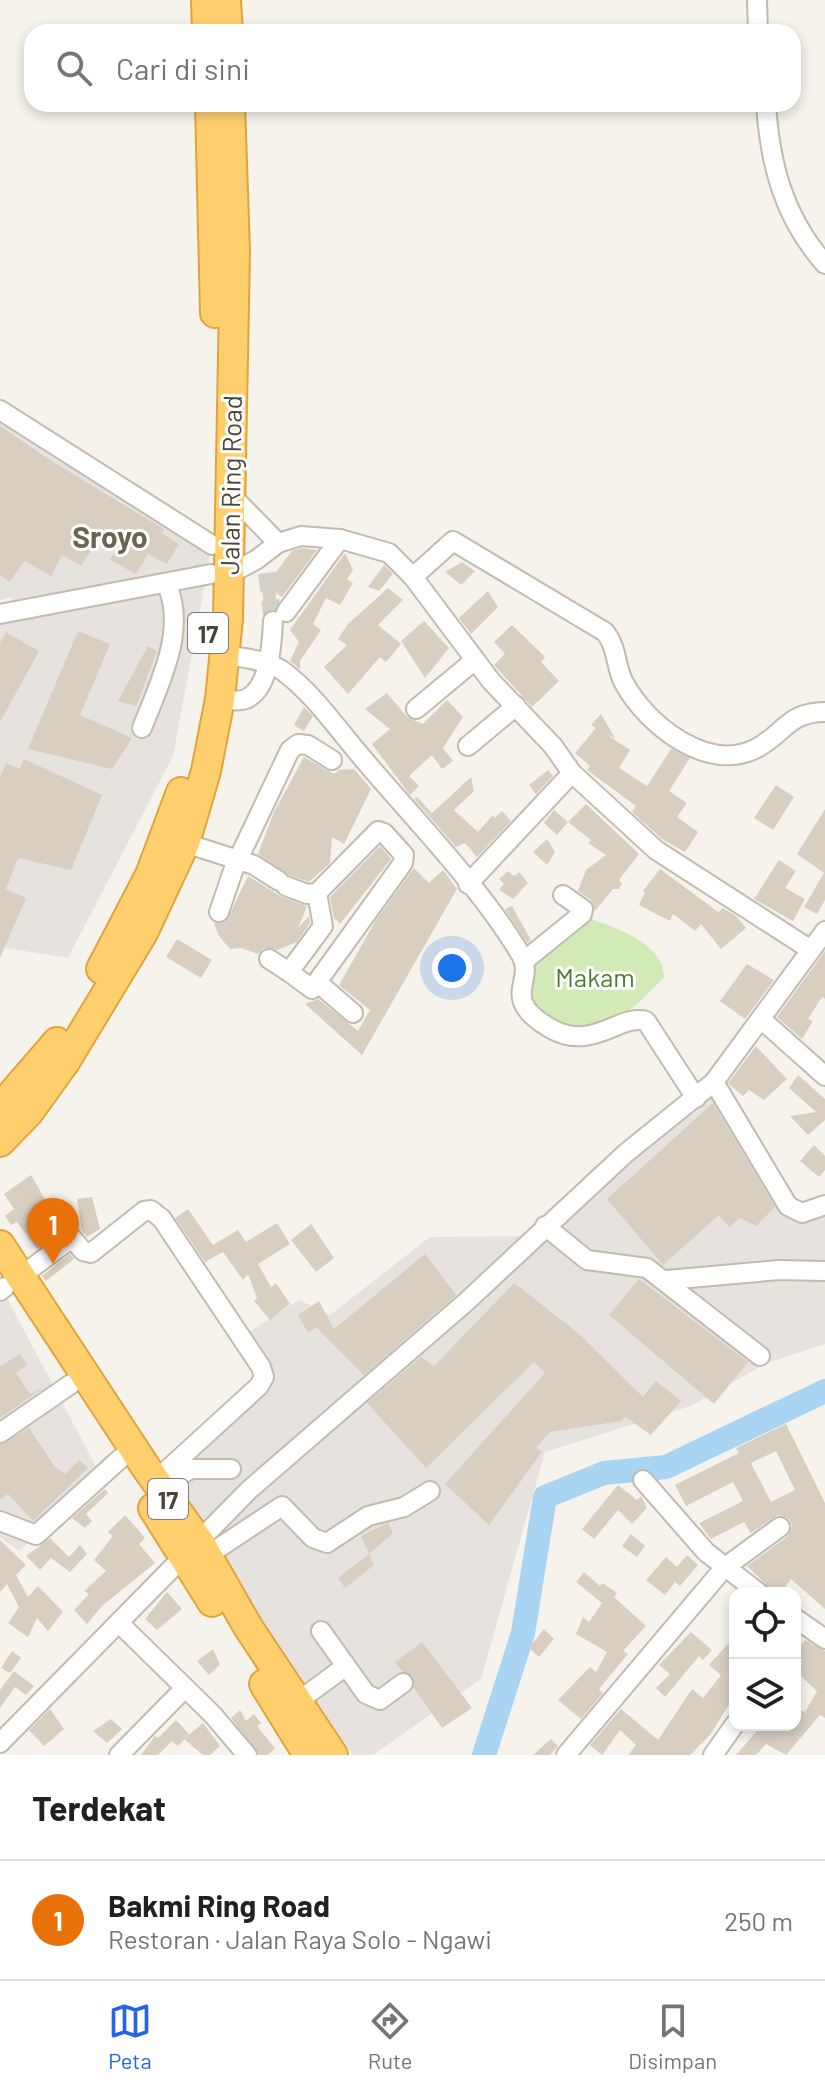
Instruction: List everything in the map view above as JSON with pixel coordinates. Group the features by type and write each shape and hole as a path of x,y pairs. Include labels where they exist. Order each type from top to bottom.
{"highway":[{"path":"206,0 207,24"},
{"path":"226,0 228,24"},
{"name":"Jalan Ring Road","path":"0,1108 11,1090 51,1051 79,1008 132,911 162,845 196,729 229,492 210,112"},
{"name":"Jalan Ring Road","path":"0,1142 29,1112 118,977 183,847 206,771 225,655 220,574 212,545 235,251 230,112"},
{"name":"17","path":"0,1168 29,1112"},
{"name":"17","path":"0,1245 7,1283 71,1384 333,1755"},
{"name":"17","path":"7,1283 157,1484 308,1755"}],"street":[{"path":"757,0 758,24"},
{"path":"767,112 771,160 786,204 808,245 825,264"},
{"path":"0,410 212,545"},
{"path":"229,492 271,548 267,573"},
{"path":"0,614 220,574 301,536 340,539 389,553 413,577 475,660 553,746 572,773 656,850 811,950"},
{"path":"220,699 247,699 270,665 280,616 340,539"},
{"path":"413,577 453,541 480,554 605,632 614,647 622,679 631,694 652,717 693,748 713,753 753,750 798,715 825,712"},
{"path":"142,728 172,641 172,596 166,583"},
{"path":"225,655 280,669 315,700 468,884 524,961 521,999 532,1016 568,1036 596,1035 633,1020 646,1021 696,1098"},
{"path":"416,709 475,660"},
{"path":"468,746 516,706"},
{"path":"219,912 236,864 290,750 298,744 308,745 332,760"},
{"path":"468,884 572,773"},
{"path":"183,847 262,869 283,884 307,894 317,893 372,834 384,833 401,849 403,863 312,989 269,959"},
{"path":"317,893 323,926 344,942"},
{"path":"524,961 582,914 583,909 563,895"},
{"path":"289,972 323,926"},
{"path":"0,1743 120,1624 195,1556 249,1490 466,1302 626,1153 714,1082 825,931"},
{"path":"317,982 353,1013"},
{"path":"761,1019 825,1076"},
{"path":"714,1082 788,1206 802,1213 825,1205"},
{"path":"7,1283 72,1238 83,1251 91,1253 144,1211 151,1210 162,1219 261,1367 264,1377 259,1386 157,1484"},
{"path":"545,1226 587,1260 608,1265 634,1264 667,1280 760,1356"},
{"path":"667,1280 779,1270 825,1271"},
{"path":"0,1433 71,1384"},
{"path":"0,1521 36,1535 121,1458"},
{"path":"157,1484 191,1469 231,1469"},
{"path":"643,1480 724,1568 751,1587"},
{"path":"195,1556 282,1506 313,1538 327,1543 368,1516 404,1507 430,1491"},
{"path":"566,1755 724,1568 780,1527"},
{"path":"120,1624 247,1755"},
{"path":"801,1629 825,1639"},
{"path":"321,1631 366,1694 380,1700 403,1683"},
{"path":"297,1702 346,1666"},
{"path":"119,1755 185,1688"},
{"path":"713,1755 730,1731"}],"shaded area":[{"path":"0,406 212,545 173,756 68,958 0,947 0,620 13,597 0,600"},
{"path":"714,1082 792,1209 825,1203 825,1344 767,1363 691,1406 545,1452 481,1679 373,1755 353,1755 160,1488 259,1386 241,1337 299,1300 330,1315 430,1237 535,1236"},
{"path":"0,1285 101,1476 19,1551 0,1537"}],"green space":[{"name":"Makam","path":"586,917 623,931 646,945 656,954 664,977 632,1008 607,1024 578,1030 563,1028 527,1003 528,965"}],"building":[{"path":"0,426 164,529 162,533 179,544 167,564 148,554 136,574 110,560 116,551 97,541 81,566 62,555 51,576 24,561 10,582 0,575"},
{"path":"302,548 317,550 282,597 276,593 275,609 265,612 260,575 276,572 292,551"},
{"path":"345,553 353,570 347,579 353,583 340,605 326,598 313,624 321,630 300,661 300,669 290,661 299,642 290,630"},
{"path":"462,562 475,571 461,585 445,572"},
{"path":"384,565 393,574 379,591 368,587"},
{"path":"388,588 403,600 378,625 401,644 386,662 380,657 348,694 324,667 347,645 338,639 348,624"},
{"path":"488,591 498,607 471,634 459,618"},
{"path":"424,621 449,648 425,678 401,641"},
{"path":"512,625 545,657 541,662 559,681 532,707 494,665 505,654 494,642"},
{"path":"78,631 110,644 80,715 132,738 112,769 28,749"},
{"path":"6,632 39,651 0,722 0,643"},
{"path":"148,646 157,651 136,706 118,701"},
{"path":"387,693 407,717 423,724 447,700 463,717 443,748 453,761 442,769 432,755 409,776 419,786 410,795 372,744 390,729 365,709"},
{"path":"304,707 313,716 304,731 294,725"},
{"path":"601,714 615,738 606,734 630,750 619,768 647,786 671,749 690,758 669,791 687,803 677,817 698,832 685,852 662,839 632,812 636,806 587,770 590,766 575,753 596,728 591,725"},
{"path":"304,757 334,774 339,770 354,769 371,789 344,844 332,837 330,863 309,882 289,875 258,854 274,812"},
{"path":"24,759 102,795 71,870 18,858 6,889 26,898 0,958 0,777 6,763 20,769"},
{"path":"548,770 553,776 536,794 529,785"},
{"path":"471,777 474,791 454,810 478,832 493,815 495,818 502,811 511,821 477,857 465,843 456,847 414,799 417,797 432,813"},
{"path":"776,785 794,797 773,830 754,818"},
{"path":"586,804 639,854 619,880 622,883 619,889 613,889 595,911 591,900 578,891 586,870 606,855 588,843 591,840 568,822"},
{"path":"825,809 825,900 817,914 804,907 824,873 797,854"},
{"path":"554,810 568,822 557,835 544,823"},
{"path":"547,839 555,852 547,865 533,852"},
{"path":"380,846 391,859 340,924 334,918 330,897"},
{"path":"779,860 796,871 785,888 805,899 793,921 754,899"},
{"path":"414,868 429,883 443,870 457,889 362,1055 305,1004 318,999 358,1031 370,1010 339,985 376,920"},
{"path":"660,869 718,912 723,908 736,916 746,928 721,949 701,924 695,931 673,914 670,921 639,905 643,891"},
{"path":"508,871 514,876 519,872 528,883 513,899 499,890 504,884 499,879"},
{"path":"248,876 282,897 307,906 298,928 309,916 310,923 297,942 277,950 264,948 258,954 241,948 230,949 219,936 214,923 227,920"},
{"path":"512,906 531,940 527,943 505,909"},
{"path":"177,939 212,960 201,978 166,957"},
{"path":"825,951 825,999 822,997 808,1019 813,1021 802,1039 777,1017"},
{"path":"747,964 774,980 745,1019 720,1001"},
{"path":"756,1046 787,1079 764,1100 749,1090 743,1096 728,1083"},
{"path":"798,1075 825,1099 825,1120 808,1135 790,1116 816,1112 789,1088"},
{"path":"713,1103 775,1207 756,1226 740,1218 729,1227 719,1215 663,1265 607,1199"},
{"path":"814,1145 825,1156 825,1170 819,1177 800,1161"},
{"path":"31,1175 50,1208 57,1204 69,1227 37,1249 17,1222 11,1225 5,1216 14,1209 4,1194"},
{"path":"92,1197 100,1229 87,1237 82,1231 77,1199"},
{"path":"188,1209 213,1245 238,1230 246,1242 277,1223 290,1244 258,1264 271,1287 276,1283 290,1304 270,1320 254,1301 257,1298 248,1274 243,1280 223,1252 205,1262 175,1218"},
{"path":"311,1224 334,1258 316,1272 291,1240"},
{"path":"70,1254 74,1259 46,1281 42,1276"},
{"path":"425,1254 456,1295 364,1375 316,1327 308,1333 298,1315 319,1301 334,1329"},
{"path":"639,1279 748,1362 714,1404 609,1315"},
{"path":"514,1283 577,1332 643,1397 656,1381 681,1401 651,1435 625,1417 621,1421 550,1432 536,1448 542,1452 489,1525 445,1484 545,1373 534,1362 426,1468 367,1403 421,1357 434,1366"},
{"path":"20,1354 27,1365 16,1373 30,1394 46,1386 0,1418 0,1366"},
{"path":"786,1424 825,1503 825,1609 791,1579 785,1587 769,1587 747,1566 788,1536 792,1526 789,1519 778,1515 751,1533 744,1522 711,1539 699,1523 743,1501 733,1482 686,1506 675,1485 739,1453 736,1448","holes":["776,1451 795,1490 771,1502 751,1463"]},
{"path":"29,1428 55,1467 65,1474 79,1460 88,1468 33,1521 8,1494 0,1500 0,1445"},
{"path":"618,1485 637,1500 641,1496 647,1508 632,1524 618,1510 594,1539 582,1529"},
{"path":"105,1489 108,1493 86,1514 92,1521 85,1528 72,1518"},
{"path":"125,1515 145,1538 139,1544 155,1563 102,1606 87,1624 74,1610 89,1594 84,1591 106,1571 94,1560 113,1536 108,1532"},
{"path":"388,1523 393,1533 369,1554 361,1536"},
{"path":"631,1534 645,1546 637,1557 622,1546"},
{"path":"50,1538 69,1557 80,1545 87,1554 70,1572 51,1558 40,1570 26,1556"},
{"path":"0,1540 26,1565 16,1575 28,1597 38,1586 63,1612 48,1631 37,1618 28,1637 8,1623 19,1607 7,1584 0,1592"},
{"path":"369,1554 374,1565 345,1588 338,1578"},
{"path":"687,1555 698,1565 680,1586 675,1582 665,1595 646,1580 666,1557 677,1567"},
{"path":"584,1572 600,1586 602,1583 617,1593 614,1597 646,1626 623,1651 628,1654 599,1689 603,1693 581,1719 558,1700 590,1667 596,1672 607,1652 576,1634 583,1617 589,1622 602,1603 576,1582"},
{"path":"167,1592 182,1609 157,1630 145,1619"},
{"path":"544,1629 554,1639 539,1657 529,1648"},
{"path":"691,1632 712,1650 703,1660 699,1656 665,1697 656,1688 670,1674 659,1665"},
{"path":"805,1640 825,1651 825,1718 820,1715 786,1755 766,1744 756,1755 736,1755 757,1731 801,1731 801,1710 805,1712 817,1691 801,1676 801,1645"},
{"path":"422,1642 472,1708 442,1728 414,1688 413,1677 402,1671 395,1662"},
{"path":"729,1643 729,1705 710,1735 690,1755 628,1755 636,1745 620,1730 602,1755 590,1745 621,1709 658,1740 692,1689 703,1698 721,1675 709,1665"},
{"path":"213,1649 220,1665 209,1675 197,1661"},
{"path":"12,1651 21,1658 10,1673 1,1668"},
{"path":"14,1671 34,1686 26,1695 15,1687 0,1708 0,1690"},
{"path":"50,1709 64,1729 44,1746 29,1730"},
{"path":"240,1710 246,1721 254,1714 261,1723 257,1726 275,1748 268,1755 259,1755 231,1718"},
{"path":"111,1719 122,1729 107,1743 93,1731"},
{"path":"176,1720 189,1734 178,1746 172,1741 158,1755 141,1755 155,1736 158,1738"},
{"path":"203,1723 220,1746 210,1755 203,1755 184,1739"},
{"path":"551,1739 558,1746 550,1755 533,1755"}],"waterway":[{"path":"484,1755 523,1633 545,1497 604,1473 666,1467 825,1391"}],"tunnel":[{"path":"267,573 273,621"}],"place":[{"name":"Bakmi Ring Road","path":"53,1264"}],"district":[{"name":"Sroyo","path":"110,536"}]}
